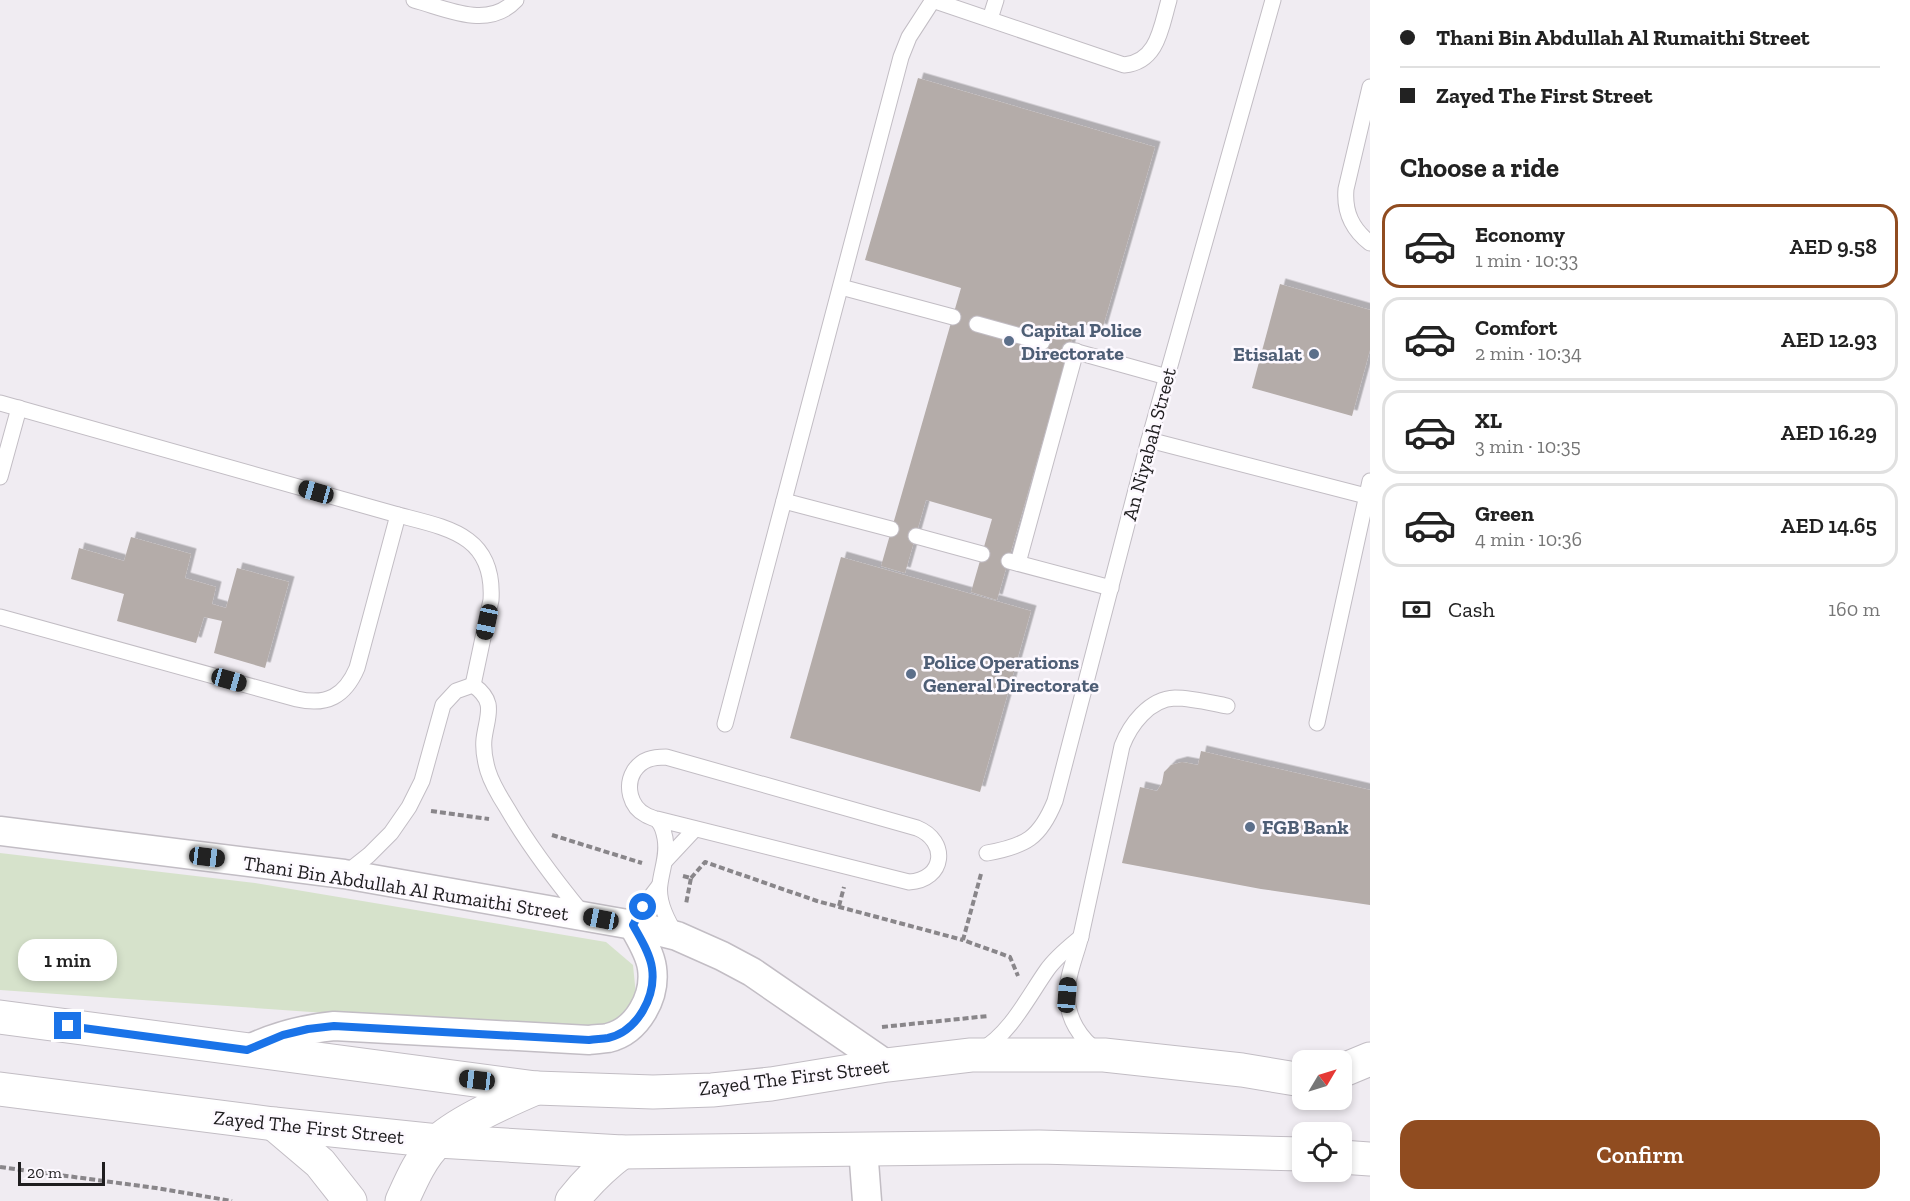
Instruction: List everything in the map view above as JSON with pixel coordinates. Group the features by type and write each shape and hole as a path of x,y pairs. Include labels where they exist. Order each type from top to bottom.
{"main road":[{"name":"Zayed The First Street","path":"0,1017 536,1088 630,1092 712,1090 771,1084 887,1065 971,1055 1104,1055 1242,1070 1292,1078"},
{"path":"1352,1066 1370,1059"},
{"path":"1352,1085 1370,1086"},
{"path":"402,1201 416,1171 438,1141 486,1112 536,1088"},
{"name":"Zayed The First Street","path":"0,1089 274,1124 438,1141 622,1152 863,1148 1087,1148 1292,1154"},
{"path":"274,1124 320,1163 350,1201"},
{"path":"572,1201 586,1182 622,1152"},
{"path":"1352,1158 1370,1159"}],"street":[{"name":"Thani Bin Abdullah Al Rumaithi Street","path":"0,831 344,874 585,916 677,936 752,972 887,1065"},
{"path":"247,1050 283,1035 334,1026 589,1040 609,1038 622,1032 638,1018 648,1000 652,986 652,967 649,956 633,925"},
{"path":"863,1148 867,1201"}],"lane":[{"path":"414,0 478,17 501,12 516,0"},
{"path":"725,724 901,57 909,36 932,0 1113,63 1134,64 1151,52 1156,43 1169,0"},
{"path":"990,19 996,0"},
{"name":"An Niyabah Street","path":"987,853 1011,849 1035,836 1049,816 1055,801 1149,440 1273,0"},
{"path":"1370,87 1345,201 1353,225 1370,243"},
{"path":"841,286 953,317"},
{"path":"977,324 1042,342"},
{"path":"1111,588 1013,562 1073,351 1167,377"},
{"path":"0,403 451,529 472,543 486,564 490,576 491,600 473,685"},
{"path":"0,477 19,408"},
{"path":"1149,440 1366,496"},
{"path":"1317,723 1370,481"},
{"path":"784,501 891,529"},
{"path":"0,616 297,699 309,702 322,701 345,690 357,668 398,515"},
{"path":"916,536 982,554"},
{"path":"344,874 369,855 391,833 409,807 425,772 443,705 456,691 473,685"},
{"path":"473,685 486,696 489,704 484,739 485,756 495,789 537,855 585,916"},
{"path":"1104,1055 1081,1036 1073,1022 1069,1007 1068,983 1081,937 1122,746 1127,733 1147,710 1174,698 1227,706"},
{"path":"666,757 917,828 932,837 937,845 938,863 927,878 918,882 909,882 657,819 639,812 630,795 629,786 631,776 645,760 666,757"},
{"path":"633,925 659,886 666,860 665,838 657,819"},
{"path":"666,860 695,829"},
{"path":"659,886 664,913 677,936"},
{"path":"971,1055 986,1048 1008,1026 1048,970 1081,937"}],"path":[{"path":"963,940 987,853"},
{"path":"691,878 705,862 817,901 963,940 1010,957 1020,983"},
{"path":"0,1167 156,1188 232,1201"}],"green space":[{"path":"0,853 255,883 606,942 633,965 636,995 620,1017 595,1032 0,990"}],"building":[{"name":"Capital Police Directorate","path":"918,78 1155,147 1102,330 1077,322 997,600 971,592 992,519 926,500 905,573 881,566 961,288 865,260"},
{"path":"1280,284 1370,310 1370,350 1352,416 1252,388"},
{"path":"131,537 191,554 185,578 216,587 212,604 226,608 237,568 289,582 265,668 214,653 222,621 204,617 196,643 117,621 124,594 71,579 79,548 124,561"},
{"name":"Police Operations General Directorate","path":"841,557 1031,611 980,792 790,738"},
{"name":"FGB Bank","path":"1201,751 1370,790 1370,905 1261,889 1122,863 1140,787 1157,791 1162,783 1164,772 1171,765 1182,762 1198,765"}],"place":[{"name":"Capital Police Directorate","path":"1009,341"},
{"name":"Etisalat","path":"1314,354"},
{"name":"Police Operations General Directorate","path":"911,674"},
{"name":"FGB Bank","path":"1250,827"}],"route":[{"path":"68,1026 247,1050 283,1035 334,1026 589,1040 609,1038 622,1032 633,1023 642,1012 652,986 652,967 649,956 633,925 643,907"}]}
